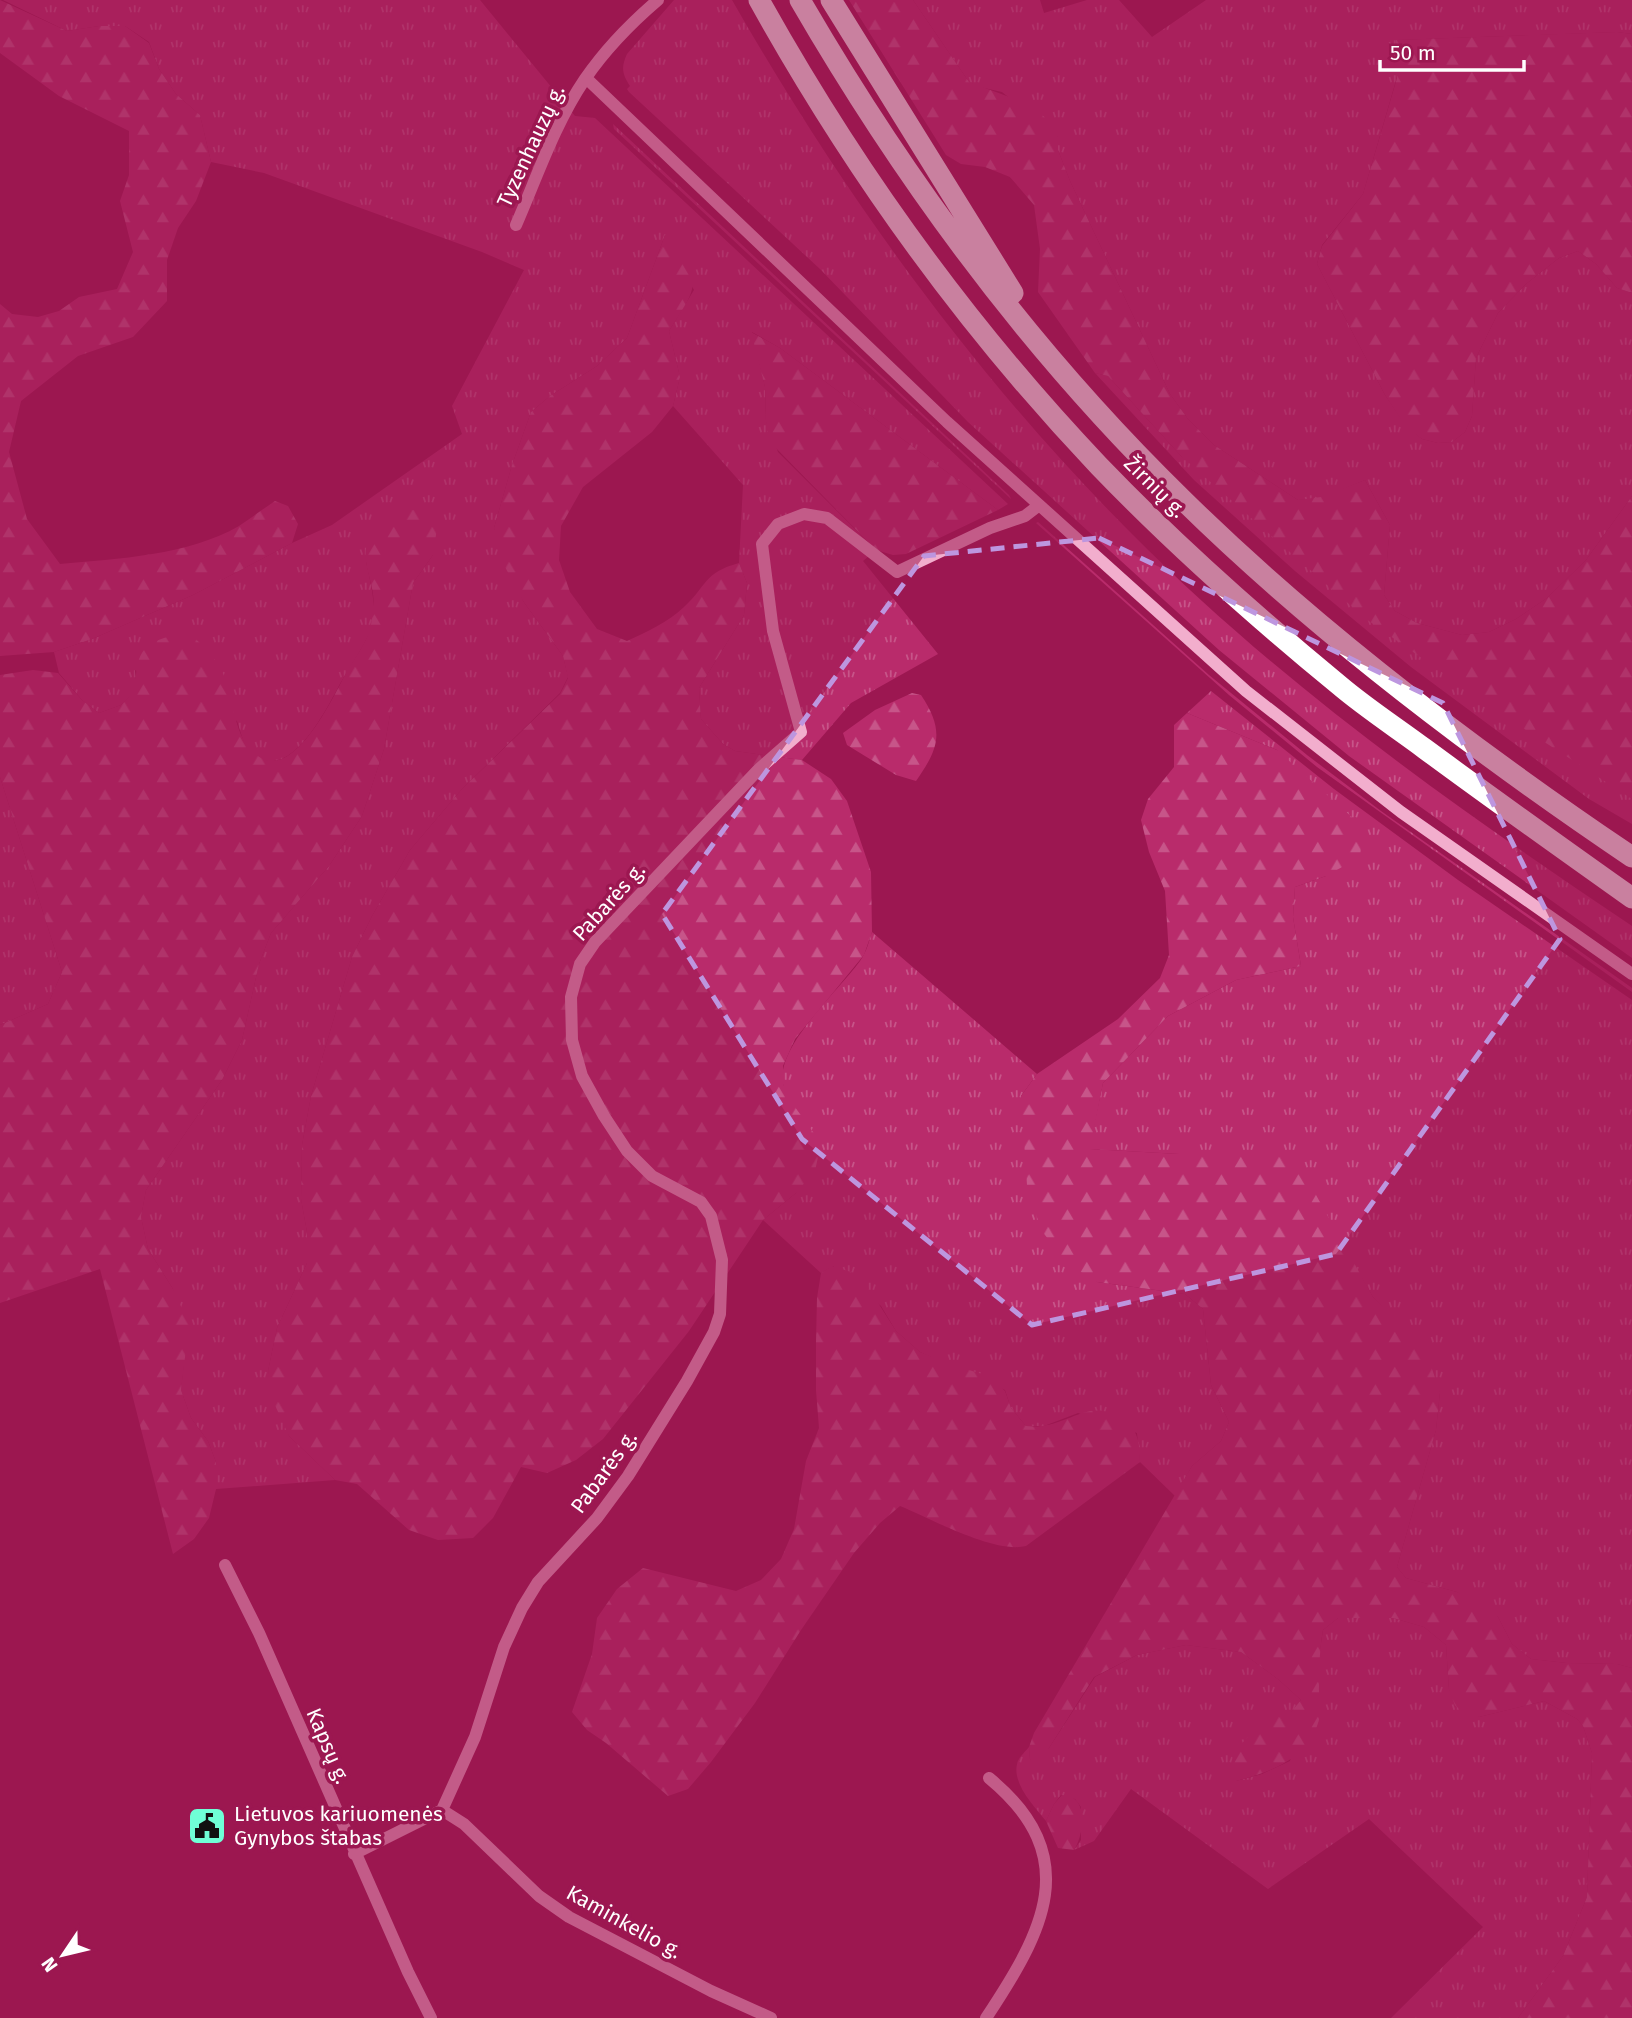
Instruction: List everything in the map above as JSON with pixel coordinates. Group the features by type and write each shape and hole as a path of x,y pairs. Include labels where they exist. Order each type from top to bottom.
{"highway":[{"name":"Žirnių g.","path":"759,0 823,108 892,211 952,293 1028,386 1099,466 1199,563 1340,686 1515,816 1632,898"},
{"name":"Žirnių g.","path":"800,0 851,84 981,270 1051,358 1117,433 1182,499 1261,572 1362,658 1578,821 1632,857"},
{"path":"831,0 992,257 1051,358"},
{"path":"1578,821 1632,842"}],"street":[{"name":"Tyzenhauzų g.","path":"636,19 646,0"},
{"name":"Tyzenhauzų g.","path":"516,225 563,120 586,78 636,19 658,0"},
{"path":"586,78 763,249 1038,506 1266,707 1401,812 1632,974"},
{"name":"Pabarės g.","path":"442,1810 475,1737 504,1647 522,1608 538,1582 597,1518 628,1476 687,1381 714,1332 720,1314 722,1261 710,1216 701,1202 652,1176 627,1151 604,1116 582,1076 572,1040 571,997 580,964 595,942 759,769 802,732 773,631 762,544 778,524 804,514 827,518 897,572 990,528 1025,516 1038,506"},
{"name":"Kapsų g.","path":"225,1565 259,1633 354,1854 431,2018"},
{"path":"986,2018 1035,1938 1046,1900 1040,1839 1007,1793 989,1778"},
{"path":"354,1854 442,1810"},
{"name":"Kaminkelio g.","path":"442,1810 464,1824 539,1896 569,1917 711,1991 771,2018"}],"highlighted area":[{"path":"1099,538 1443,703 1560,939 1336,1254 1032,1325 802,1139 662,914 924,556"}],"green space":[{"path":"0,0 67,31 99,26 125,26 149,43 159,69 176,94 200,115 211,162 196,201 178,228 167,260 167,301 133,337 78,356 21,401 9,452 27,519 60,564 152,554 198,543 239,526 275,501 288,506 298,524 292,543 193,595 92,639 54,652 0,656 0,304 12,314 38,317 59,311 79,297 117,289 133,252 120,201 129,175 129,131 59,96 0,53"},
{"path":"3,0 480,0 575,116 595,118 1008,504 998,510 780,348 752,332 765,387 766,422 778,452 876,550 863,561 938,654 851,703 802,760 735,751 723,744 701,719 699,688 744,615 747,583 739,563 743,485 673,406 680,377 669,331 694,290 665,235 627,338 597,366 550,396 531,412 494,528 523,601 563,656 568,677 560,693 462,789 410,850 372,916 352,957 311,1096 302,1145 301,1199 307,1232 307,1263 277,1328 268,1371 289,1436 335,1480 216,1489 216,1462 208,1441 191,1418 181,1390 184,1362 173,1289 148,1249 141,1217 146,1190 222,1080 242,1040 259,964 271,933 329,866 362,816 384,749 413,583 433,555 366,562 374,605 370,631 316,726 291,753 277,760 263,760 249,750 237,721 135,670 137,690 121,705 99,713 82,700 59,673 54,652 92,639 193,595 332,525 462,434 452,406 524,270 482,252 264,173 211,162 200,115 176,94 159,69 149,42 125,26 99,26 67,31"},
{"path":"674,0 732,0 819,143 914,280 1018,411 1132,534 1249,642 1372,742 1501,836 1632,926 1632,958 1349,756 1219,650 968,422 820,269 629,92 627,89 630,86 623,70 627,54"},
{"path":"849,0 913,0 969,82 1031,105 1051,123 1058,137 1058,150 1070,181 1170,394 1188,419 1214,445 1298,500 1321,497 1365,480 1390,525 1384,595 1395,611 1417,623 1462,635 1489,632 1516,619 1547,598 1586,560 1632,496 1632,799 1500,713 1366,619 1181,456 1108,376 1095,373 1038,292 1040,249 1034,205 1010,177 985,167 961,164 946,155"},
{"path":"913,0 1040,0 1044,13 1087,0 1119,0 1152,37 1206,0 1632,0 1632,34 1617,32 1397,40 1397,77 1363,194 1322,245 1317,264 1385,395 1406,426 1422,439 1438,443 1452,442 1465,432 1472,416 1476,358 1498,313 1526,284 1559,258 1578,251 1596,264 1617,288 1632,293 1632,496 1586,560 1547,598 1516,619 1489,632 1462,635 1417,623 1395,611 1384,595 1390,525 1365,480 1321,498 1298,500 1214,445 1188,419 1170,394 1070,181 1058,150 1058,137 1002,92 969,82"},
{"path":"1617,32 1632,34 1632,293 1617,288 1596,264 1578,251 1559,258 1526,284 1498,313 1476,358 1472,416 1465,432 1452,442 1438,443 1422,439 1406,427 1385,395 1317,264 1322,246 1363,194 1397,78 1396,40"},
{"path":"613,124 1009,495 1011,499 614,129"},
{"path":"665,235 686,244 693,272 689,298 669,331 680,377 673,406 652,432 583,487 561,526 559,560 570,592 597,629 627,641 671,617 692,599 712,576 739,563 747,583 744,615 699,688 701,719 723,744 735,751 802,760 831,779 847,801 871,872 872,932 864,955 795,1039 783,1066 783,1084 792,1103 821,1143 815,1171 796,1193 763,1220 689,1331 603,1439 576,1460 547,1473 521,1467 493,1518 473,1538 438,1540 409,1530 357,1484 335,1480 289,1436 274,1403 268,1371 277,1328 307,1263 307,1232 301,1199 302,1145 311,1096 352,957 372,916 410,850 462,789 560,694 568,678 563,656 523,601 504,565 494,528 531,412 550,396 597,366 627,338"},
{"path":"751,332 780,348 998,510 906,554 893,555 876,550 770,442 766,422 765,387"},
{"path":"1095,373 1108,376 1181,456 1632,799 1632,824 1589,799 1411,667 1295,571 1194,480"},
{"path":"404,508 423,512 437,528 433,555 413,583 384,749 362,816 329,866 271,933 259,964 242,1040 222,1080 146,1190 141,1217 148,1249 173,1289 189,1324 181,1390 191,1418 208,1441 216,1462 216,1489 209,1518 194,1539 173,1554 100,1269 0,1303 0,1025 48,1004 62,972 0,777 0,675 33,670 58,673 82,700 99,713 121,705 136,690 138,664 146,648 163,638 188,633 210,653 222,671 240,733 252,752 261,758 274,761 288,756 313,731 366,640 371,626 374,599 366,564 366,548 380,525"},
{"path":"1036,523 1209,675 1307,755 1381,811 1632,988 1632,992 1317,767 1229,695"},
{"path":"1211,691 1334,789 1458,880 1632,1000 1632,1668 1617,1664 1531,1659 1512,1644 1498,1617 1457,1592 1406,1578 1397,1567 1436,1430 1440,1392 1393,1318 1373,1297 1335,1232 1179,1154 1089,1149 1103,1083 1168,1016 1236,980 1301,966 1293,917 1295,887 1326,876 1277,750 1187,713"},
{"path":"912,693 921,695 934,719 936,729 934,749 916,781 896,775 847,745 843,733 875,710"},
{"path":"1187,713 1277,750 1363,827 1360,857 1326,876 1295,887 1293,917 1301,966 1236,980 1168,1016 1103,1083 1090,1149 1179,1154 1292,1152 1373,1297 1425,1349 1440,1392 1436,1430 1397,1567 1406,1578 1457,1592 1481,1603 1498,1617 1512,1644 1531,1659 1617,1664 1632,1668 1632,2018 1518,2018 1563,1956 1587,1897 1592,1753 1583,1726 1577,1719 1544,1701 1479,1717 1462,1712 1455,1705 1449,1690 1446,1645 1424,1627 1393,1618 1338,1618 1323,1630 1319,1663 1319,1717 1313,1736 1296,1755 1261,1773 1236,1781 1232,1754 1271,1712 1291,1712 1301,1700 1241,1652 1186,1645 1137,1655 1094,1677 1049,1748 1039,1757 1030,1760 1029,1747 1034,1733 1192,1466 1221,1441 1229,1422 1211,1385 1203,1309 1185,1294 1097,1282 1068,1264 1041,1230 1027,1185 1021,1096 1037,1074 1118,1019 1160,978 1169,955 1165,891 1149,852 1141,820 1148,799 1174,767 1174,725"},
{"path":"0,777 62,972 48,1004 0,1025"},
{"path":"872,932 1037,1074 1021,1096 1097,1282 1185,1294 1203,1309 1211,1385 1229,1422 1221,1441 1192,1466 1175,1496 1140,1462 1137,1433 1078,1413 1044,1426 1026,1426 1011,1408 1005,1390 920,1352 896,1331 881,1306 833,1266 821,1273 763,1220 796,1193 820,1144 789,1100 783,1084 783,1069 789,1052 812,1018 862,958"},
{"path":"832,1266 851,1272 866,1284 896,1331 920,1352 989,1376 1005,1391 1011,1408 1026,1426 1053,1424 1091,1411 1111,1413 1122,1418 1135,1432 1139,1443 1140,1462 1026,1546 997,1545 980,1540 900,1506 880,1523 854,1553 755,1703 711,1762 688,1789 668,1796 587,1730 572,1712 592,1654 597,1618 617,1589 643,1568 736,1591 761,1580 781,1559 794,1529 806,1461 819,1428 816,1390 817,1298 821,1273"},
{"path":"1338,1618 1393,1618 1424,1627 1446,1645 1449,1690 1479,1717 1544,1701 1577,1719 1583,1726 1592,1753 1587,1897 1563,1956 1518,2018 1391,2018 1483,1927 1369,1819 1268,1889 1131,1789 1094,1841 1074,1850 1081,1840 1081,1807 1075,1799 1061,1795 1046,1821 1020,1785 1016,1769 1020,1757 1029,1747 1030,1760 1049,1748 1095,1677 1137,1655 1186,1645 1241,1652 1301,1700 1236,1781 1262,1774 1290,1761 1323,1630"},
{"path":"1062,1795 1073,1798 1081,1808 1081,1831 1074,1850 1058,1848 1046,1821"}],"place":[{"name":"Lietuvos kariuomenės Gynybos štabas","path":"207,1826"}]}
